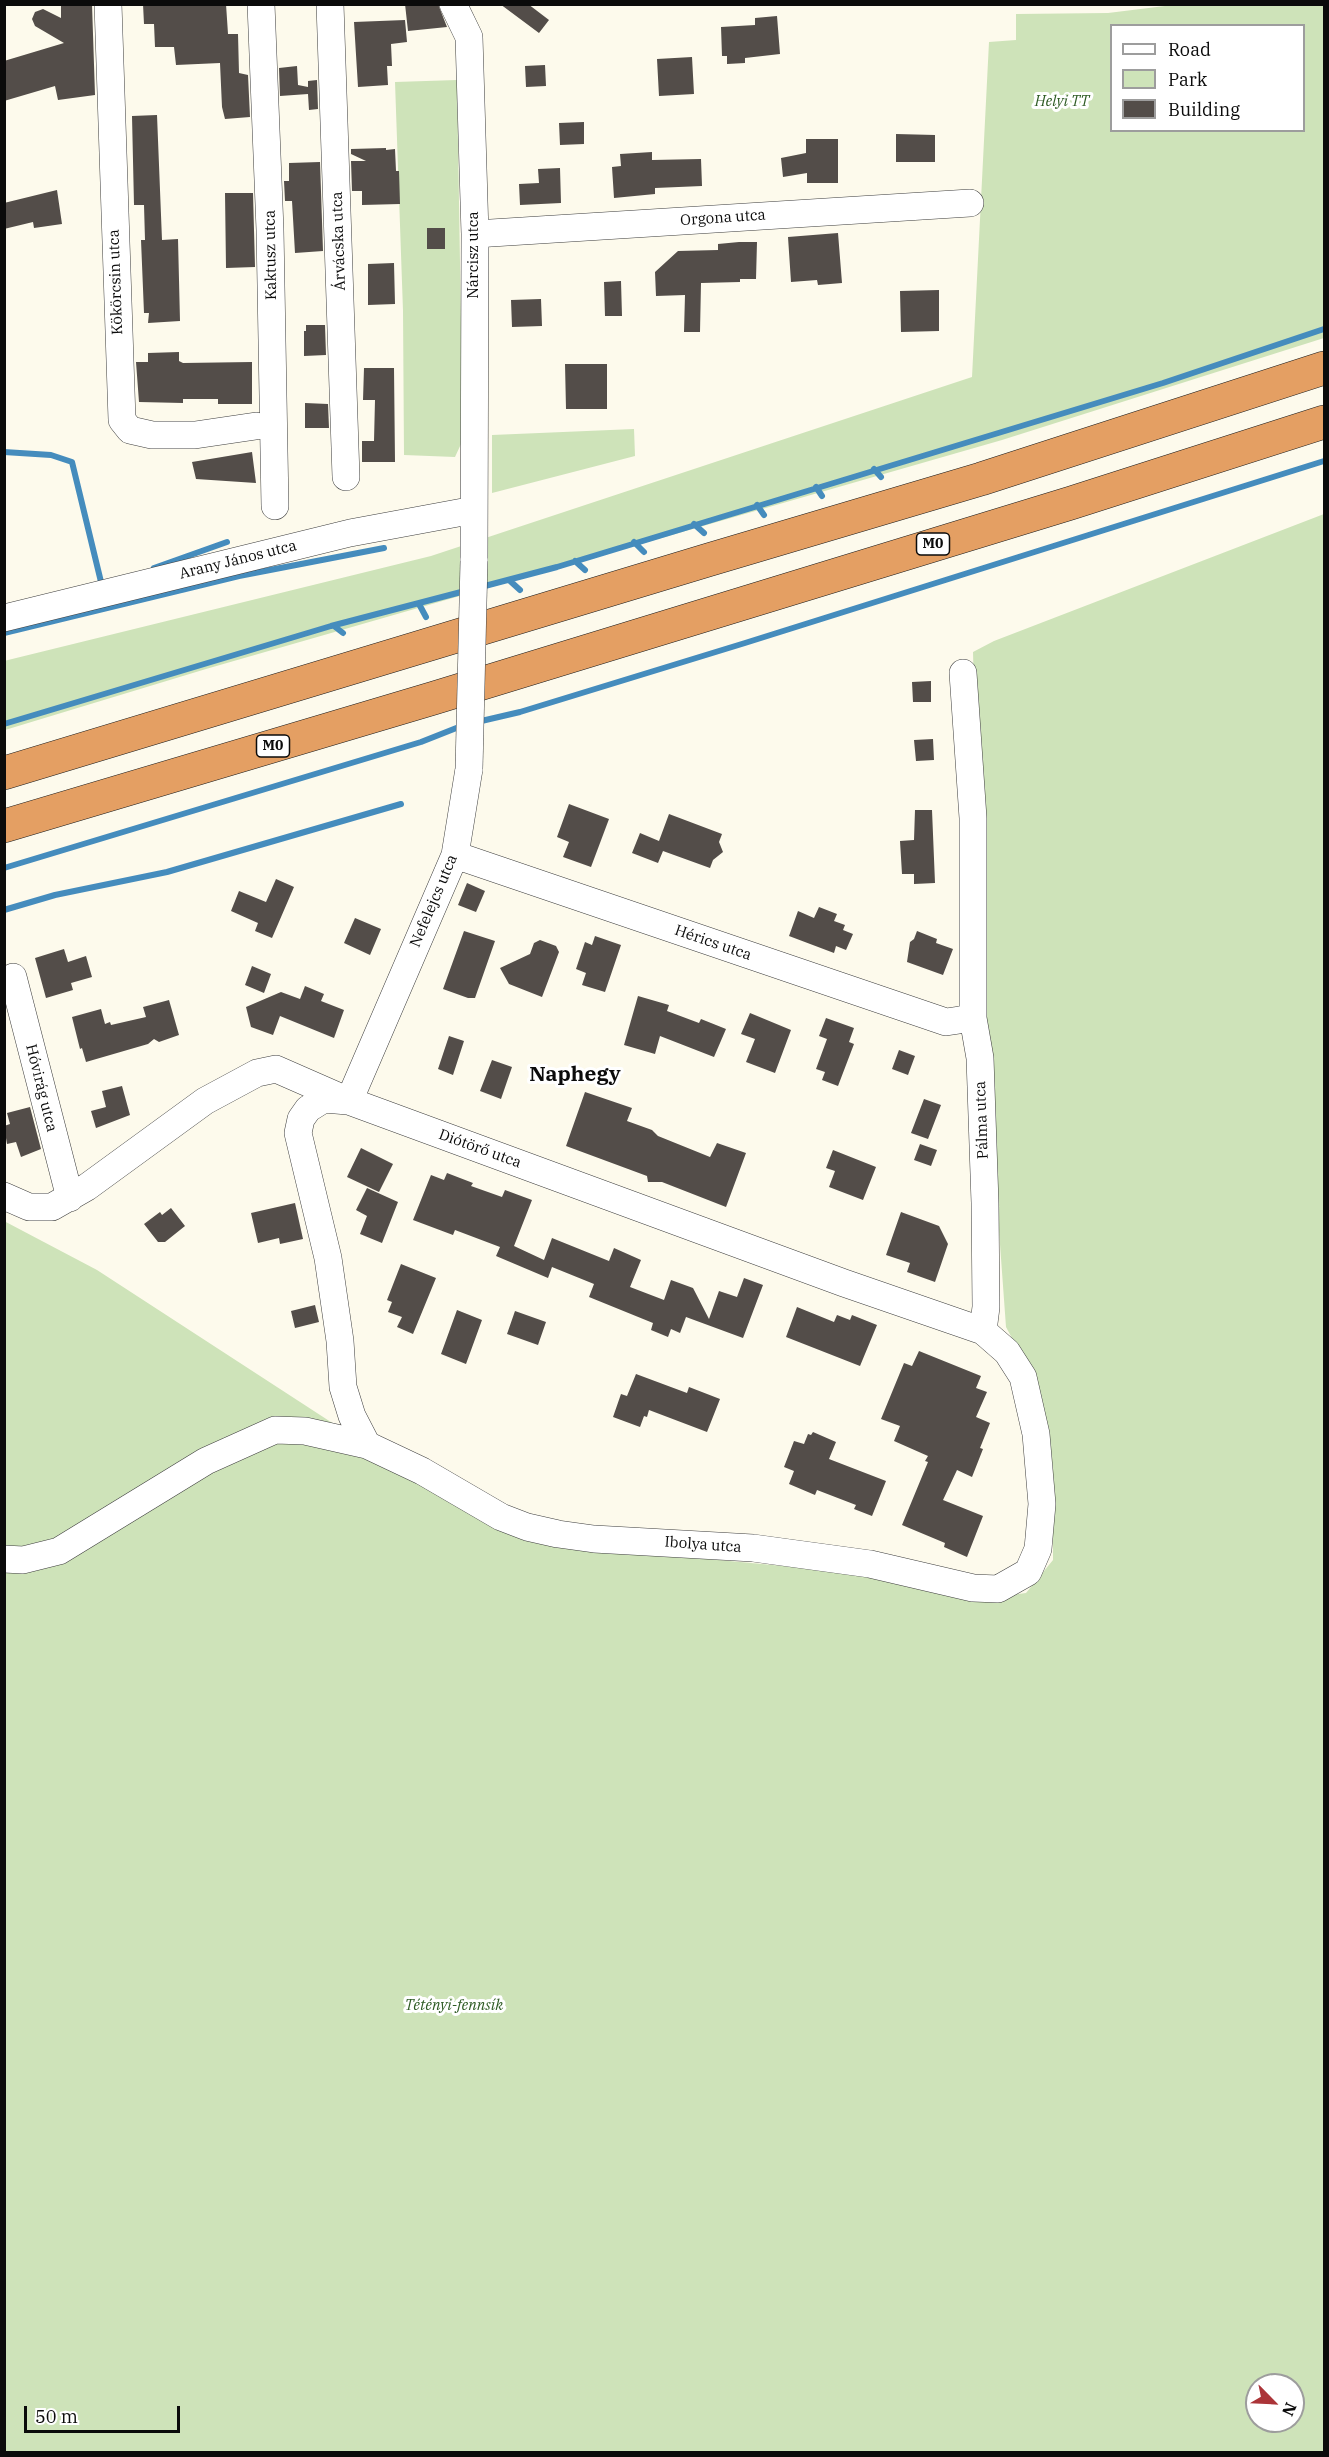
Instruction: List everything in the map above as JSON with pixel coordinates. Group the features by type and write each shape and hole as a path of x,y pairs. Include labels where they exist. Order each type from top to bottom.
{"highway":[{"path":"4,773 981,479 1324,368"},
{"name":"M0","path":"4,826 434,698 1071,503 1324,422"}],"street":[{"name":"Kökörcsin utca","path":"108,4 122,420 130,430 152,435 195,435 256,426"},
{"name":"Kaktusz utca","path":"261,4 270,230 275,506"},
{"name":"Árvácska utca","path":"330,4 346,477"},
{"name":"Nárcisz utca","path":"453,4 469,37 475,234 474,510"},
{"name":"Orgona utca","path":"475,234 970,203"},
{"name":"Nefelejcs utca","path":"349,1101 455,855 469,769 474,510"},
{"name":"Arany János utca","path":"4,618 350,533 474,510"},
{"name":"Pálma utca","path":"963,673 973,818 973,1018 980,1058 986,1307 983,1331"},
{"name":"Hérics utca","path":"455,855 946,1022 973,1018"},
{"name":"Hóvirág utca","path":"13,977 70,1198"},
{"path":"4,1196 29,1207 41,1209 52,1207 70,1198 205,1101 257,1073 276,1069 285,1071 328,1258 340,1341 343,1387 352,1416 367,1445"},
{"name":"Diótörő utca","path":"285,1071 349,1101 843,1283 983,1331"},
{"path":"298,1133 301,1119 308,1109 324,1099 349,1101"},
{"name":"Ibolya utca","path":"4,1559 23,1560 59,1551 198,1466 275,1430 305,1431 367,1445 422,1471 501,1517 527,1527 558,1534 594,1539 753,1548 870,1564 973,1588 998,1589 1028,1572 1038,1549 1042,1504 1035,1434 1023,1377 1007,1352 983,1331"}],"green space":[{"name":"Helyi TT","path":"1181,4 1324,5 1324,338 1002,440 206,669 5,730 4,661 431,556 972,377 989,42 1016,40 1016,14 1108,13"},
{"path":"457,80 461,444 455,457 404,455 403,311 395,82"},
{"path":"634,429 635,456 492,493 492,435"},
{"name":"Tétényi-fennsík","path":"1324,514 1324,2452 5,2452 4,1221 97,1270 337,1426 535,1543 805,1568 808,1563 989,1598 1026,1593 1053,1560 1053,1467 1034,1379 1006,1327 982,997 973,652 994,641"}],"building":[{"path":"61,4 92,4 95,95 58,100 55,86 4,101 4,61 64,43 35,26 32,19 35,12 43,9 61,18"},
{"path":"143,4 226,4 228,34 238,34 239,73 248,75 250,117 225,119 222,107 220,63 176,65 174,47 155,47 154,24 144,24"},
{"path":"405,4 438,4 447,27 408,31"},
{"path":"500,4 528,4 549,20 539,33"},
{"path":"777,16 780,54 745,58 745,63 727,64 727,56 722,56 721,27 755,25 755,18"},
{"path":"405,20 407,42 391,44 392,66 387,66 388,85 358,87 354,22"},
{"path":"692,57 694,94 659,96 657,59"},
{"path":"545,65 546,86 526,87 525,66"},
{"path":"297,66 298,85 308,87 308,81 317,80 318,109 309,110 308,94 280,96 279,68"},
{"path":"157,115 162,240 178,239 180,321 148,323 149,313 144,313 141,240 145,240 144,205 134,205 132,116"},
{"path":"584,122 584,144 560,145 559,123"},
{"path":"896,134 935,135 935,162 896,162"},
{"path":"806,139 838,139 838,183 807,183 807,173 783,177 781,158 806,153"},
{"path":"386,148 386,150 395,149 396,171 399,171 400,204 362,205 362,191 352,191 351,161 366,161 351,154 351,149"},
{"path":"652,152 652,160 701,159 702,186 655,188 655,194 614,198 612,167 621,166 620,154"},
{"path":"320,162 323,251 295,253 292,201 285,201 284,181 289,181 289,163"},
{"path":"560,168 561,203 520,205 519,184 539,183 538,169"},
{"path":"57,190 62,224 34,228 33,222 4,229 4,203"},
{"path":"225,193 253,193 255,267 226,268"},
{"path":"427,228 445,228 445,249 427,249"},
{"path":"838,233 842,283 818,285 817,280 791,282 788,237"},
{"path":"757,242 756,279 740,279 740,282 701,283 700,332 684,332 685,295 656,296 655,272 678,251 718,250 718,244"},
{"path":"394,263 395,304 368,305 368,264"},
{"path":"621,281 622,316 605,316 604,282"},
{"path":"939,290 939,331 901,332 900,291"},
{"path":"541,299 542,326 512,327 511,300"},
{"path":"306,325 325,325 326,355 304,356"},
{"path":"179,352 179,361 183,363 252,362 252,404 218,404 218,399 183,399 183,403 139,402 136,362 148,362 148,353"},
{"path":"565,364 607,364 607,409 566,409"},
{"path":"364,368 394,368 395,462 362,462 362,441 374,441 375,400 363,400"},
{"path":"305,403 328,404 329,428 305,428"},
{"path":"252,452 256,483 196,479 192,462"},
{"path":"931,681 931,702 913,702 912,682"},
{"path":"933,739 934,760 916,761 914,740"},
{"path":"569,804 609,819 591,867 563,857 569,842 557,837"},
{"path":"915,810 932,810 935,883 914,884 914,874 902,874 900,841 914,840"},
{"path":"669,814 722,834 719,842 723,852 713,860 710,868 663,851 658,863 632,853 640,833 659,841"},
{"path":"276,879 294,887 272,938 255,931 258,923 231,911 239,891 266,902"},
{"path":"467,883 485,891 476,912 458,905"},
{"path":"819,907 837,914 834,921 845,925 843,930 853,934 846,950 836,946 834,953 789,936 798,911 814,918"},
{"path":"355,918 381,929 370,955 344,943"},
{"path":"464,931 495,941 475,998 468,998 443,989"},
{"path":"917,931 937,939 936,943 953,949 943,975 907,962 910,942"},
{"path":"595,936 621,945 605,992 582,985 586,973 576,969 585,942 592,945"},
{"path":"540,940 556,946 559,952 542,997 509,984 500,968 530,954 534,943"},
{"path":"64,949 68,962 86,956 92,977 71,983 73,990 46,998 35,958"},
{"path":"252,966 271,974 264,993 245,985"},
{"path":"305,986 324,994 321,1001 344,1010 334,1038 280,1016 273,1035 251,1027 246,1007 281,992 300,999"},
{"path":"638,996 669,1005 667,1011 699,1023 701,1019 726,1029 714,1057 660,1036 655,1054 624,1045"},
{"path":"169,1000 179,1035 159,1042 154,1039 148,1044 86,1062 82,1048 80,1049 72,1017 101,1009 105,1024 110,1022 111,1025 146,1017 143,1007"},
{"path":"750,1013 791,1030 775,1073 746,1062 755,1039 741,1034"},
{"path":"826,1018 854,1028 849,1042 854,1044 838,1086 822,1080 825,1072 816,1069 827,1039 819,1036"},
{"path":"449,1036 464,1041 453,1075 438,1069"},
{"path":"899,1050 915,1056 908,1075 892,1069"},
{"path":"492,1060 512,1067 501,1099 480,1091"},
{"path":"122,1086 130,1115 96,1128 91,1111 106,1107 102,1091"},
{"path":"585,1092 632,1108 627,1121 710,1157 717,1143 746,1153 726,1207 662,1182 648,1182 647,1176 566,1146"},
{"path":"924,1099 941,1105 928,1139 911,1133"},
{"path":"30,1107 41,1149 21,1157 16,1142 7,1144 4,1126 10,1124 7,1113"},
{"path":"920,1144 937,1150 931,1166 914,1160"},
{"path":"361,1148 393,1164 379,1192 347,1177"},
{"path":"833,1150 876,1167 863,1200 829,1187 835,1171 826,1168"},
{"path":"447,1173 473,1183 471,1186 502,1197 505,1190 532,1200 514,1246 544,1260 552,1238 609,1261 614,1248 641,1260 630,1287 664,1300 671,1280 693,1288 709,1319 719,1291 737,1297 744,1278 763,1285 743,1338 686,1317 680,1333 671,1329 668,1337 651,1330 653,1323 589,1297 594,1284 552,1267 548,1278 496,1256 500,1247 455,1230 453,1235 413,1220 431,1175 444,1180"},
{"path":"367,1188 398,1202 382,1243 360,1234 367,1216 356,1210"},
{"path":"295,1203 303,1239 280,1244 279,1238 258,1243 251,1213"},
{"path":"171,1208 185,1226 165,1242 158,1242 144,1224 160,1212 162,1215"},
{"path":"901,1212 939,1226 948,1244 935,1282 907,1272 910,1263 886,1255"},
{"path":"401,1264 436,1278 413,1334 397,1327 402,1317 388,1312 392,1302 387,1300"},
{"path":"315,1305 319,1322 295,1328 291,1311"},
{"path":"797,1307 834,1322 837,1315 850,1320 852,1315 877,1325 860,1366 786,1337"},
{"path":"457,1310 482,1320 466,1364 441,1354"},
{"path":"515,1311 546,1322 538,1345 507,1334"},
{"path":"919,1351 981,1376 976,1388 987,1392 976,1417 990,1423 972,1477 957,1470 943,1500 983,1516 967,1557 944,1547 945,1543 902,1525 928,1462 925,1461 928,1456 894,1441 900,1426 881,1419 904,1363 912,1366"},
{"path":"636,1374 687,1393 689,1387 720,1399 707,1432 649,1410 640,1427 613,1417 621,1394 627,1396"},
{"path":"813,1432 836,1442 829,1459 886,1481 872,1516 854,1509 856,1505 817,1490 815,1495 789,1484 794,1471 784,1467 794,1441 804,1444 808,1434 811,1435"}],"waterway":[{"path":"481,587 557,567 1163,383 1324,329"},
{"path":"4,452 51,455 72,462 102,586"},
{"path":"477,722 520,712 745,643 1324,461"},
{"path":"874,469 881,477"},
{"path":"816,487 822,496"},
{"path":"757,505 764,515"},
{"path":"694,524 704,533"},
{"path":"154,568 227,542"},
{"path":"634,542 644,552"},
{"path":"4,633 239,576 384,548"},
{"path":"575,561 585,570"},
{"path":"509,580 520,590"},
{"path":"4,724 331,626 465,591"},
{"path":"419,604 426,617"},
{"path":"334,626 343,633"},
{"path":"4,868 421,742 464,725"},
{"path":"4,910 55,895 167,872 401,804"}],"district":[{"name":"Naphegy","path":"575,1075"}]}
